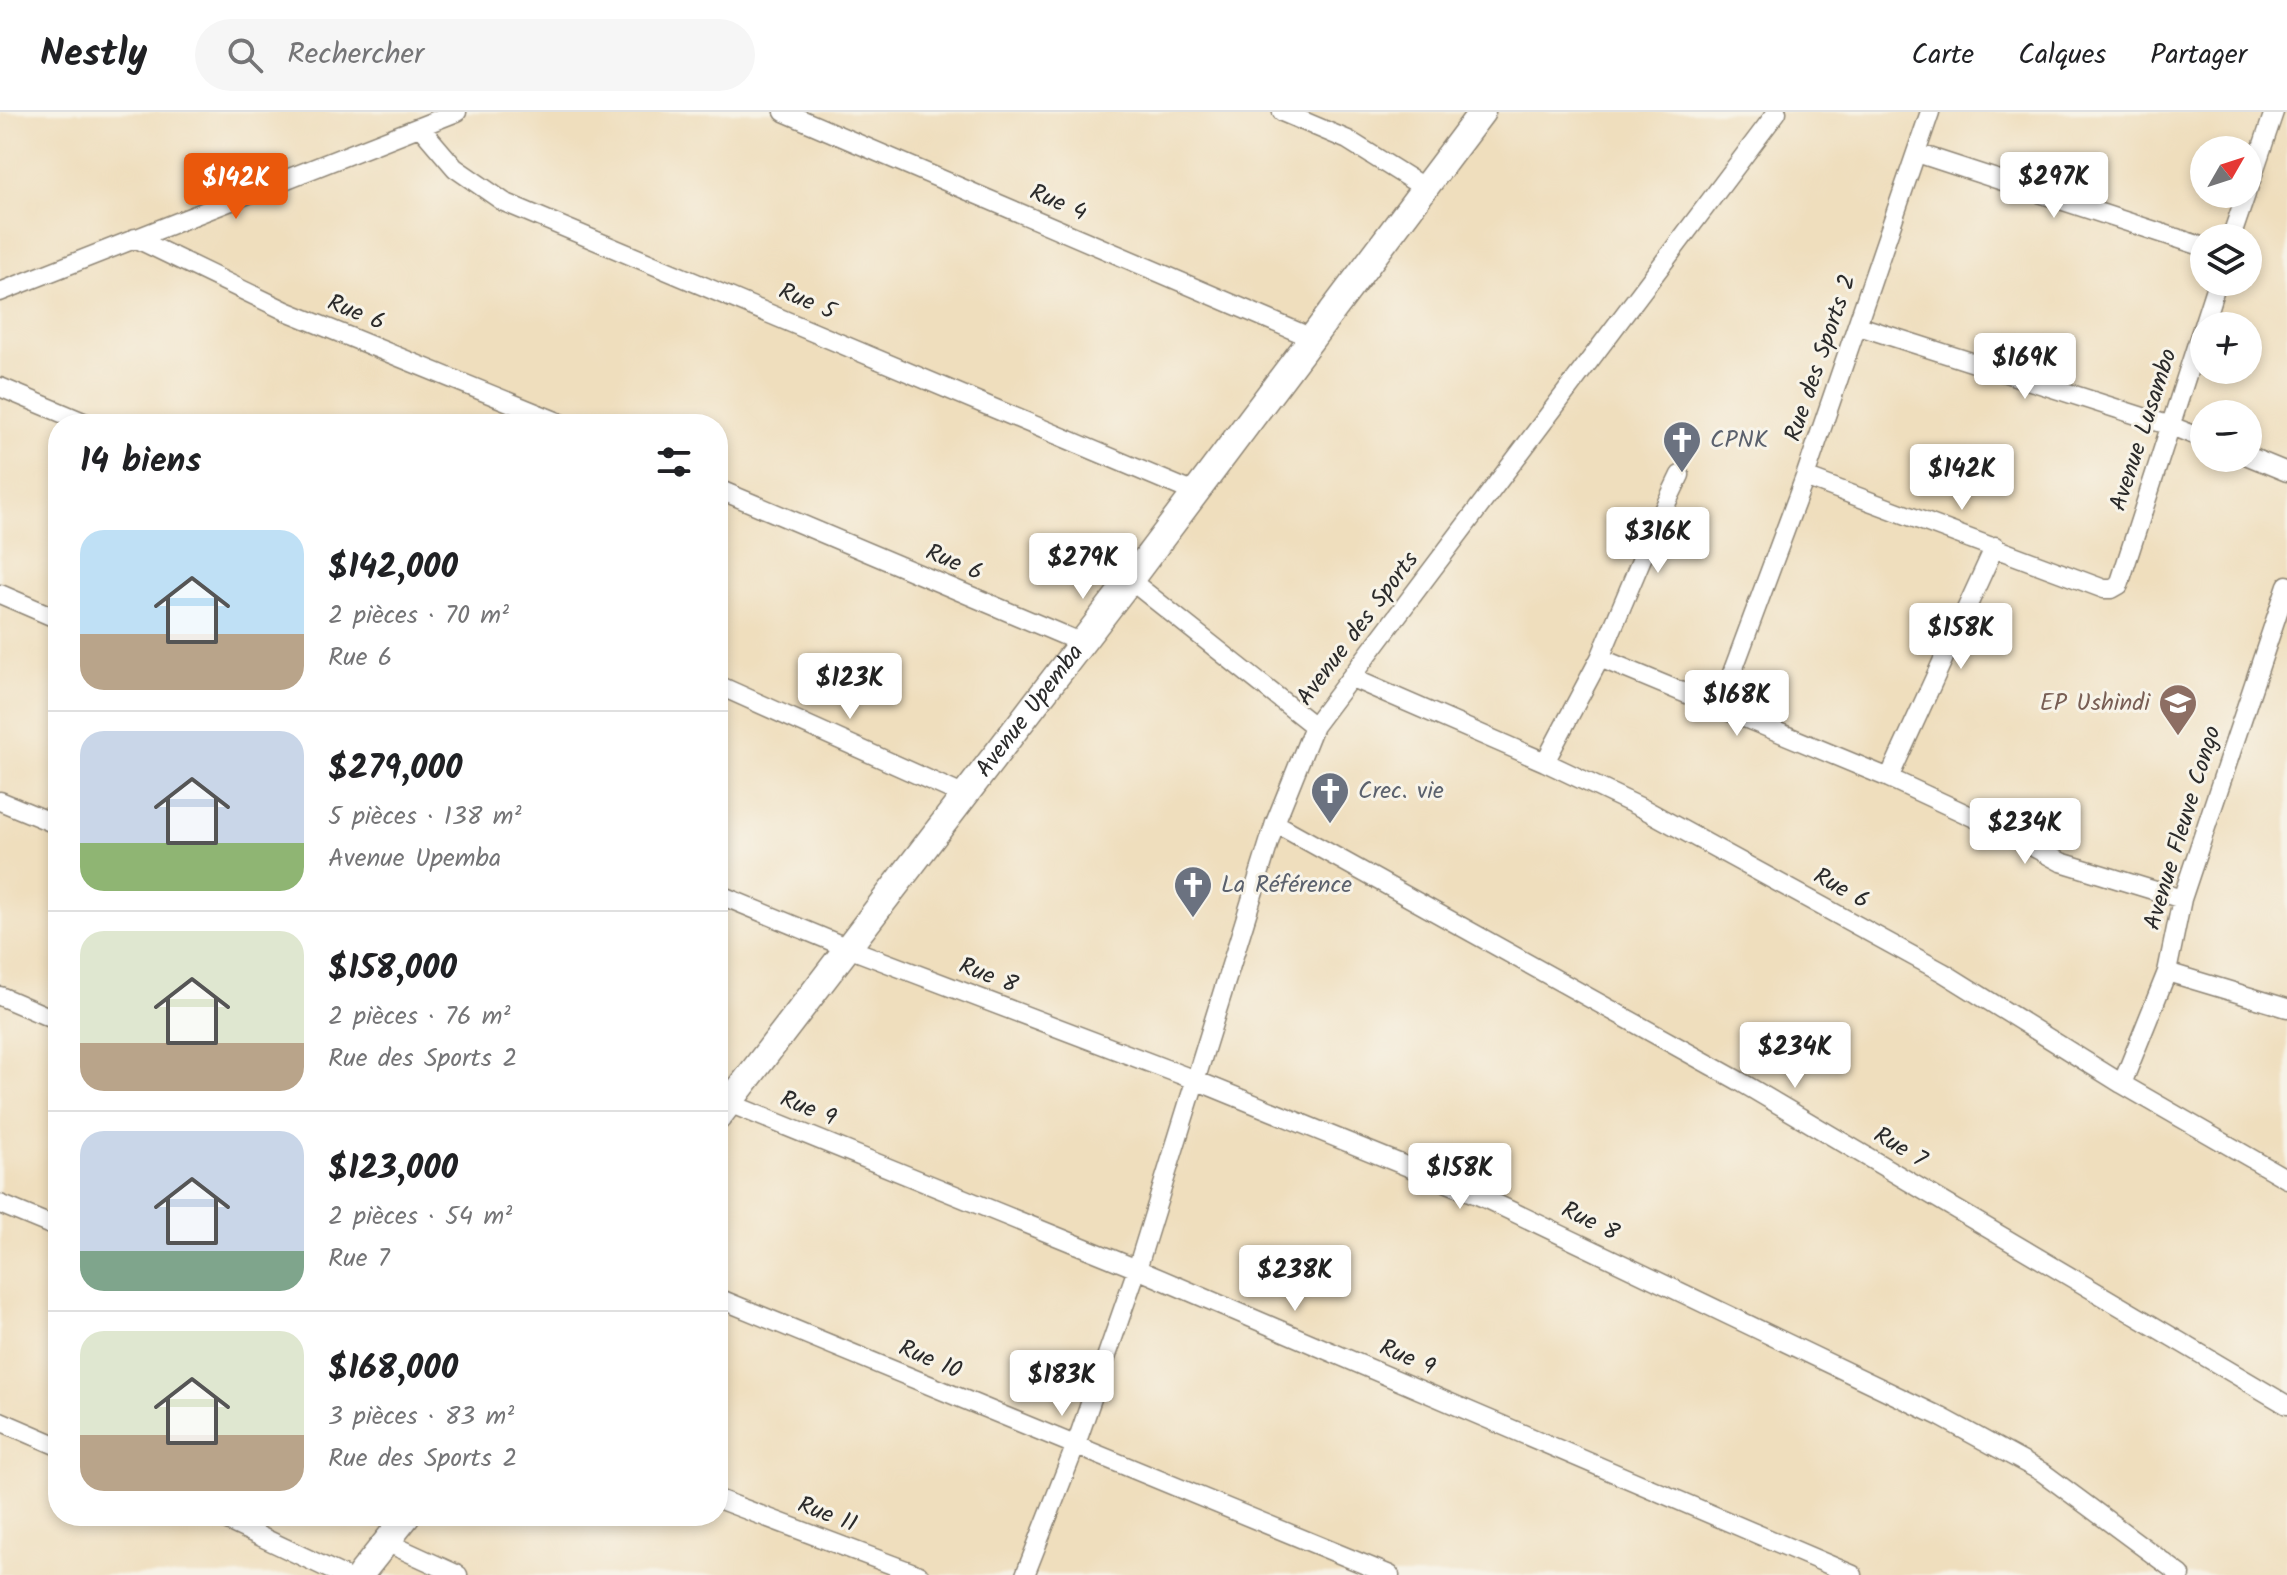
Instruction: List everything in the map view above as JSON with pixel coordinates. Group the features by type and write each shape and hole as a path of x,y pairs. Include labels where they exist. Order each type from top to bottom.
{"street":[{"path":"0,292 457,112"},
{"name":"Rue 4","path":"784,112 1312,338"},
{"path":"1282,112 1348,140 1423,187"},
{"name":"Avenue Upemba","path":"728,1098 848,948 1082,643 1482,112"},
{"name":"Avenue des Sports","path":"1025,1575 1075,1447 1137,1269 1275,823 1314,726 1777,112"},
{"name":"Rue des Sports 2","path":"1719,708 1859,326 1930,112"},
{"path":"2262,147 2274,112"},
{"name":"Rue 5","path":"420,127 455,168 504,202 1195,493"},
{"path":"1917,153 2190,242"},
{"name":"Rue 6","path":"135,238 286,311 538,414"},
{"name":"Avenue Lusambo","path":"1995,546 2104,589 2119,585 2213,296"},
{"path":"1859,326 2190,433"},
{"path":"0,387 64,414"},
{"path":"2262,462 2287,472"},
{"path":"1545,762 1600,658 1680,475"},
{"path":"1805,477 1995,546 1889,778"},
{"name":"Rue 6","path":"728,493 1082,643"},
{"path":"1130,580 1314,726"},
{"name":"Avenue Fleuve Congo","path":"2122,1084 2167,972 2182,899 2287,585"},
{"path":"0,594 48,615"},
{"path":"1600,658 1889,778 2061,862 2182,899"},
{"name":"Rue 6","path":"1352,678 1545,762 1646,810 1944,973 2122,1084 2287,1179"},
{"path":"728,689 965,796"},
{"path":"0,801 48,821"},
{"name":"Rue 7","path":"1275,823 1739,1081 2287,1405"},
{"name":"Rue 8","path":"728,898 848,948 1195,1080 1482,1197 1941,1417 2042,1472 2181,1575"},
{"path":"2167,972 2287,1008"},
{"path":"0,996 48,1017"},
{"name":"Rue 9","path":"728,1108 1137,1269 1853,1575"},
{"path":"0,1204 48,1224"},
{"name":"Rue 10","path":"728,1302 1390,1575"},
{"path":"0,1421 48,1442"},
{"name":"Rue 11","path":"728,1503 919,1575"},
{"path":"238,1526 342,1575"},
{"path":"360,1575 399,1526"},
{"path":"386,1542 458,1575"}],"place":[{"name":"CPNK","path":"1682,474"},
{"name":"EP Ushindi","path":"2178,737"},
{"name":"Crec. vie","path":"1330,825"},
{"name":"La Référence","path":"1193,919"}]}
